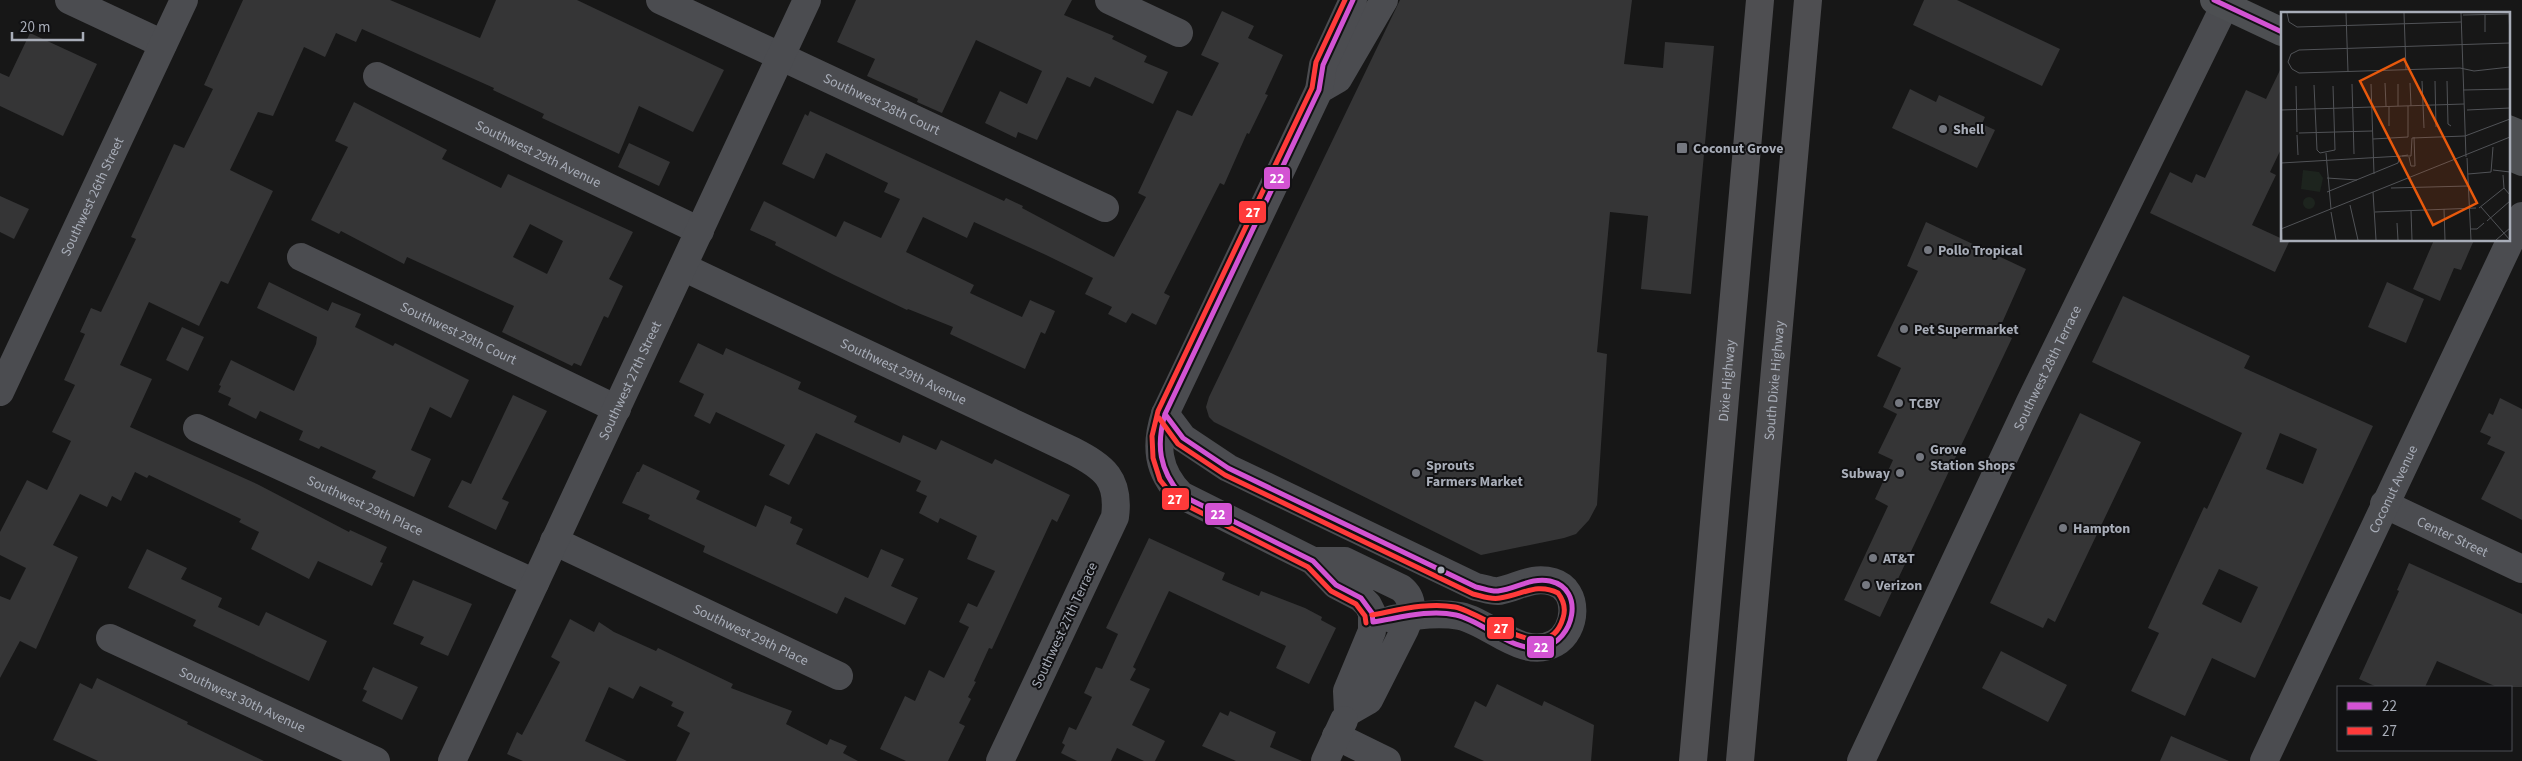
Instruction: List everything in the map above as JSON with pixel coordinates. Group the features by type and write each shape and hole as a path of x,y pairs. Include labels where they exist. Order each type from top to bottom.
{"highway":[{"name":"Dixie Highway","path":"1693,761 1760,0"},
{"name":"South Dixie Highway","path":"1740,761 1808,0"}],"main road":[{"path":"2219,2 2281,32"},
{"path":"2510,130 2522,135"},
{"path":"2510,157 2522,162"}],"street":[{"path":"69,0 164,44"},
{"name":"Southwest 26th Street","path":"0,392 184,0"},
{"name":"Southwest 28th Court","path":"660,0 1105,208"},
{"name":"Southwest 27th Street","path":"452,761 806,0"},
{"path":"1109,0 1179,34"},
{"path":"1325,761 1342,724 1347,691 1370,640 1373,622 1372,612 1361,598 1336,585 1313,561 1186,498 1172,486 1162,466 1158,443 1165,414 1320,90 1323,65 1353,0"},
{"path":"1320,90 1338,79 1384,0"},
{"name":"Southwest 28th Terrace","path":"1861,761 2219,2"},
{"name":"Southwest 29th Avenue","path":"377,76 700,231"},
{"name":"Coconut Avenue","path":"2264,761 2384,504 2522,216"},
{"name":"Southwest 29th Court","path":"301,257 617,409"},
{"name":"Southwest 29th Avenue","path":"683,267 1073,451 1094,462 1115,487"},
{"path":"1165,414 1183,438 1228,468 1476,587 1497,592 1536,579 1555,582 1562,586 1568,591 1572,602 1572,616 1566,634 1556,643 1542,648 1525,646 1462,616 1440,614 1373,622"},
{"name":"Southwest 29th Place","path":"196,428 535,583"},
{"name":"Southwest 27th Terrace","path":"1000,761 1115,516 1117,502 1115,487"},
{"name":"Center Street","path":"2384,504 2522,569"},
{"name":"Southwest 29th Place","path":"554,541 839,676"},
{"path":"1313,561 1345,561 1391,582 1408,593 1412,604 1410,617 1369,700 1342,724"},
{"name":"Southwest 30th Avenue","path":"110,638 376,761"},
{"path":"1342,724 1387,761"}],"building":[{"path":"243,0 390,0 480,38 496,0 577,0 724,70 693,132 639,106 619,154 542,118 544,114 493,90 494,88 362,29 356,42 336,33 325,57 304,47 273,116 258,112 230,170 273,191 228,284 221,281 199,326 149,302 120,365 152,379 130,427 257,484 349,532 350,530 387,547 380,562 383,563 372,586 318,561 309,579 251,549 259,532 239,522 241,519 149,475 147,478 135,472 121,501 112,496 107,507 80,494 53,545 78,557 36,649 20,641 0,678 0,596 10,600 26,568 0,555 0,532 27,480 47,490 71,441 52,432 75,385 64,380 85,334 80,332 91,308 101,312 136,239 131,237 174,144 184,148 213,89 204,85"},
{"path":"856,0 1072,0 1064,15 1114,36 1112,39 1147,56 1144,62 1168,72 1153,104 1095,77 1090,87 1067,77 1037,140 1018,132 1016,138 985,123 1000,91 1027,104 1042,71 976,40 942,113 917,102 918,99 867,76 875,59 837,42"},
{"path":"1400,0 1632,0 1624,64 1663,68 1665,42 1714,46 1691,294 1641,289 1648,216 1610,212 1597,352 1607,354 1597,505 1589,520 1576,534 1564,538 1481,555 1214,422 1209,417 1206,407 1209,397"},
{"path":"1924,0 1957,0 2060,49 2042,86 1913,25"},
{"path":"1222,11 1254,26 1248,38 1283,55 1265,94 1268,95 1249,134 1247,133 1224,185 1220,183 1164,293 1170,296 1156,325 1132,313 1126,323 1108,314 1112,307 1085,294 1093,278 1046,255 974,222 967,238 923,217 906,252 974,285 970,293 1022,317 1030,300 1055,311 1045,334 1041,332 1025,369 950,334 953,327 907,310 775,245 776,242 750,230 764,201 836,237 844,221 881,238 900,199 884,192 888,183 826,153 814,179 782,164 805,114 808,116 810,111 1004,201 1006,198 1023,206 1022,208 1114,257 1146,197 1138,193 1177,110 1192,116 1219,63 1201,55"},
{"path":"30,33 97,64 63,136 0,106 0,73 9,77"},
{"path":"2281,68 2281,149 2270,172 2276,175 2252,225 2281,238 2281,241 2289,242 2275,272 2150,213 2170,172 2192,183 2196,174 2205,178 2246,90 2266,99"},
{"name":"Shell","path":"1910,89 1936,102 1939,95 1985,117 1982,124 1995,130 1977,168 1892,128"},
{"path":"354,102 447,150 442,159 501,188 508,174 633,232 609,279 623,286 608,318 604,316 581,366 574,363 572,366 502,332 514,306 407,257 404,264 341,231 339,234 311,220 348,147 335,141","holes":["530,224 563,241 547,274 513,257"]},
{"path":"629,143 670,162 659,186 618,167"},
{"path":"0,196 29,209 14,239 0,232"},
{"name":"Grove Station Shops","path":"1926,222 2026,269 1998,332 2012,338 1880,617 1844,600 1888,506 1875,499 1893,460 1878,453 1897,414 1883,407 1901,368 1877,356 1918,271 1907,266"},
{"path":"2434,241 2474,241 2461,270 2454,268 2440,301 2413,289"},
{"path":"269,282 328,311 332,302 361,314 355,327 393,346 395,343 469,380 451,418 430,407 411,450 431,459 414,497 372,478 376,471 321,446 319,449 299,440 303,431 260,411 256,419 228,405 231,398 218,392 221,386 219,385 231,360 294,391 316,344 317,337 257,308"},
{"path":"2387,282 2424,299 2406,343 2368,327"},
{"path":"2123,296 2250,356 2244,368 2373,426 2255,678 2212,658 2185,716 2131,691 2159,633 2148,628 2204,507 2207,509 2242,433 2092,362","holes":["2280,433 2317,449 2303,484 2266,469","2219,569 2258,587 2241,623 2202,604"]},
{"path":"182,327 204,337 188,371 166,360"},
{"path":"698,343 723,355 726,348 801,382 798,389 857,416 854,422 900,443 903,435 936,450 941,440 992,464 995,459 1070,495 1057,522 1052,519 992,649 989,648 968,697 971,699 959,723 965,726 948,761 906,761 880,749 905,696 915,701 929,670 944,678 969,627 959,622 968,603 977,607 995,571 967,559 977,536 940,518 938,523 919,513 927,496 916,491 921,481 816,433 789,485 769,475 785,445 716,412 710,424 694,416 704,394 679,382"},
{"path":"513,395 547,411 502,499 509,502 496,530 448,507 462,480 471,484"},
{"path":"2500,398 2522,409 2522,520 2481,499 2505,452 2487,444 2491,437 2480,432 2489,413 2493,415"},
{"name":"Hampton","path":"2080,413 2141,442 2055,622 2048,618 2043,628 1990,603"},
{"path":"643,464 700,491 696,499 756,527 765,505 792,517 790,523 803,529 796,544 868,578 881,549 904,559 891,586 918,598 905,625 845,597 837,614 703,552 705,546 648,519 650,515 622,503"},
{"path":"1149,538 1225,573 1222,580 1259,596 1261,591 1305,608 1322,617 1321,620 1336,628 1309,684 1276,668 1286,646 1169,591 1133,667 1136,669 1130,680 1150,689 1132,725 1165,741 1155,761 1144,761 1117,748 1111,761 1077,761 1061,753 1065,745 1062,743 1069,727 1076,730 1092,697 1084,693 1096,667 1102,669 1118,634 1106,628"},
{"path":"147,549 187,568 181,579 222,598 218,607 259,626 266,612 327,641 309,681 193,626 196,620 128,588"},
{"path":"2409,563 2522,614 2522,687 2495,686 2437,661 2425,686 2375,686 2359,679 2399,591 2397,590"},
{"path":"413,580 472,604 448,656 420,644 424,637 393,624"},
{"path":"570,619 594,632 599,622 614,632 656,651 658,648 733,684 731,688 792,711 786,724 827,745 830,739 847,746 843,753 858,761 676,761 690,733 677,726 684,712 671,706 673,702 640,686 633,699 609,687 585,741 627,761 523,761 507,754 517,732 522,735 560,662 551,657"},
{"path":"2001,651 2067,685 2048,722 1982,688"},
{"path":"373,667 418,687 402,720 362,701 367,691 363,689"},
{"path":"97,678 264,761 98,761 53,740 80,683 92,689"},
{"path":"1497,684 1542,706 1544,701 1594,725 1591,761 1484,761 1454,747 1475,701 1486,707"},
{"path":"1230,711 1276,732 1270,747 1302,761 1236,761 1202,746 1220,712 1228,716"},
{"path":"2171,736 2229,761 2160,761"}],"transit line":[{"name":"27","path":"1345,0 1316,62 1312,88 1158,411 1152,436 1153,458 1160,480 1176,500 1308,567 1331,591 1356,604 1365,616 1366,623"},
{"name":"22","path":"1353,0 1323,65 1319,90 1165,414 1160,447 1164,467 1181,495 1313,561 1336,585 1361,598 1372,613 1373,622"},
{"name":"22","path":"2214,0 2281,32"},
{"name":"22","path":"1165,414 1183,438 1228,468 1476,587 1498,591 1530,582 1550,581 1561,586 1568,594 1572,604 1572,615 1562,635 1554,643 1532,648 1510,642 1467,618 1446,613 1414,615 1373,622"},
{"name":"27","path":"1159,418 1178,444 1225,475 1473,594 1486,598 1497,598 1529,590 1550,590 1558,593 1564,608 1563,618 1555,633 1544,639 1530,639 1515,634 1468,611 1455,607 1434,605 1372,615"}],"place":[{"name":"Shell","path":"1943,129"},
{"name":"Coconut Grove","path":"1682,148"},
{"name":"Pollo Tropical","path":"1928,250"},
{"name":"Pet Supermarket","path":"1904,329"},
{"name":"TCBY","path":"1899,403"},
{"name":"Grove Station Shops","path":"1920,457"},
{"name":"Sprouts Farmers Market","path":"1416,473"},
{"name":"Subway","path":"1900,473"},
{"name":"Hampton","path":"2063,528"},
{"name":"AT&T","path":"1873,558"},
{"name":"Verizon","path":"1866,585"}]}
